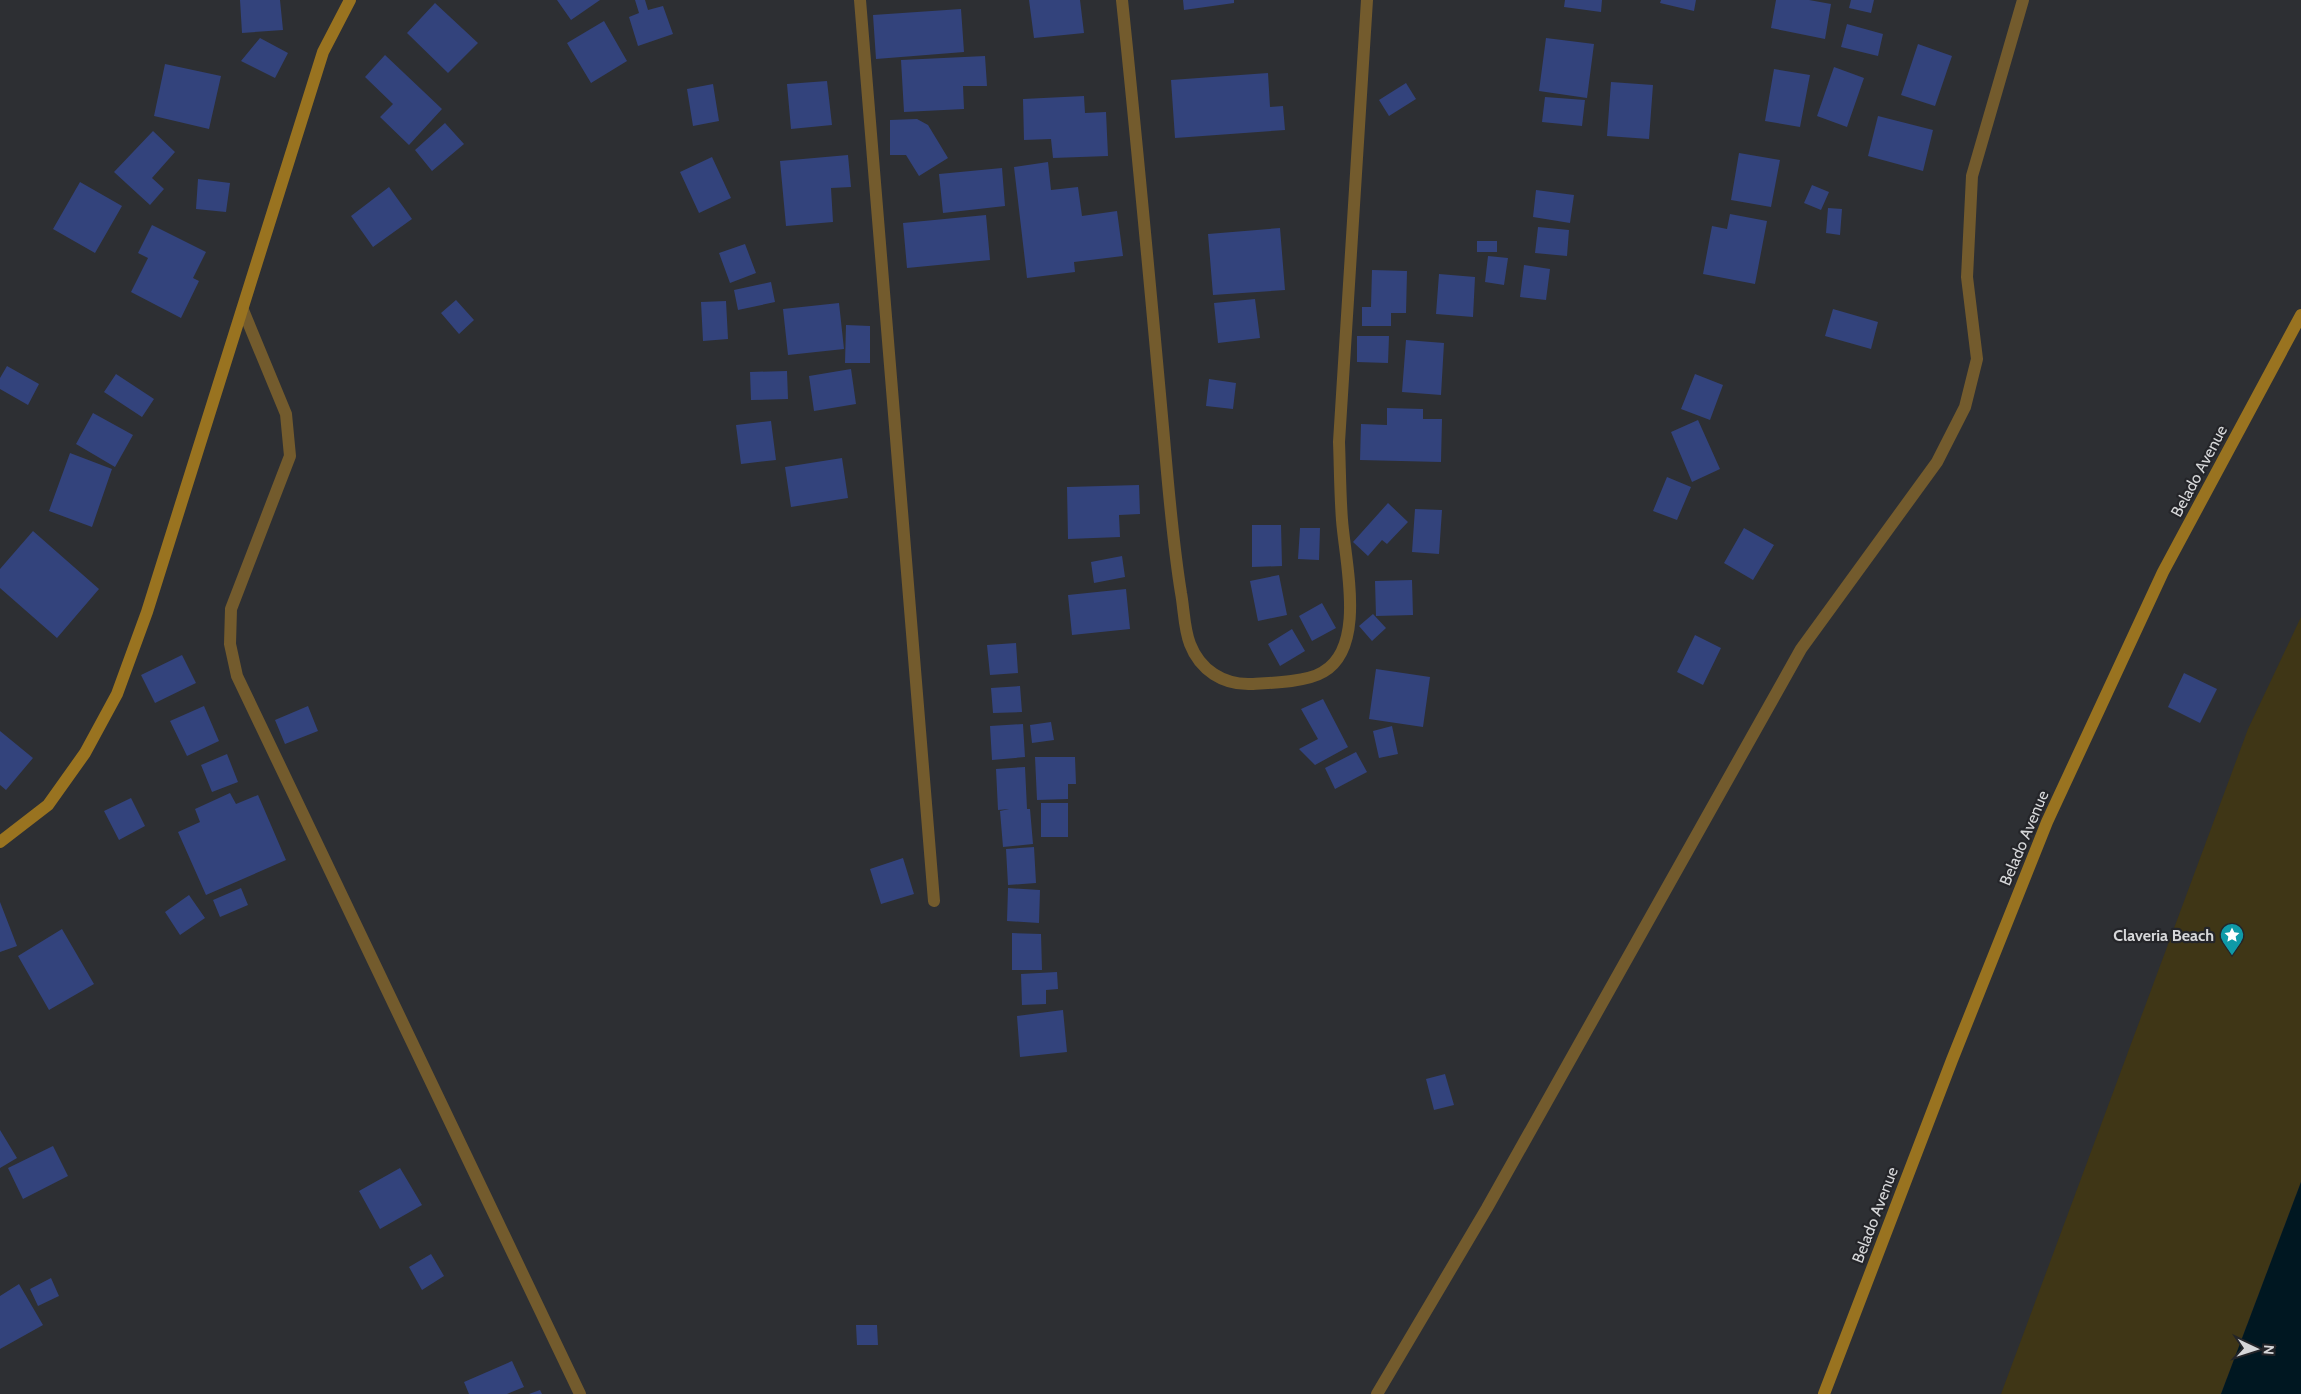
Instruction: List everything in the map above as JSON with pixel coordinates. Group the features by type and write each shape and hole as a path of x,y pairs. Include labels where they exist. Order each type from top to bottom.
{"street":[{"path":"0,842 48,805 85,753 117,694 147,612 323,52 350,0"},
{"path":"860,0 934,901"},
{"path":"1122,0 1139,160 1173,547 1190,643 1200,664 1213,674 1226,681 1248,684 1304,678 1322,673 1337,660 1347,638 1351,608 1341,509 1339,442 1367,0"},
{"path":"1377,1394 1487,1208 1801,649 1937,462 1965,407 1977,359 1967,277 1972,176 2023,0"},
{"path":"243,310 286,414 290,456 231,609 230,644 237,676 580,1394"},
{"name":"Belado Avenue","path":"1824,1394 1952,1060 2047,822 2163,572 2301,316"}],"sand":[{"name":"Claveria Beach","path":"2301,617 2301,1182 2221,1394 2001,1394 2248,729"}],"water":[{"path":"2301,1182 2301,1394 2221,1394"}],"building":[{"path":"240,0 280,0 283,30 242,33"},
{"path":"557,0 600,0 571,20"},
{"path":"635,0 645,0 648,10 663,6 673,34 638,46 629,17 639,13"},
{"path":"1029,0 1080,0 1084,33 1034,38"},
{"path":"1183,0 1234,0 1234,3 1184,10"},
{"path":"1565,0 1602,0 1601,12 1564,7"},
{"path":"1661,0 1696,0 1694,11 1660,3"},
{"path":"1776,0 1809,0 1831,4 1825,39 1771,28"},
{"path":"1851,0 1874,0 1871,13 1849,8"},
{"path":"435,3 478,43 448,73 407,33"},
{"path":"961,9 964,52 876,59 873,15"},
{"path":"604,21 627,61 591,83 567,43"},
{"path":"1847,24 1883,34 1878,56 1841,47"},
{"path":"260,38 288,53 275,78 241,61"},
{"path":"1546,38 1594,44 1587,98 1539,91"},
{"path":"1918,44 1952,56 1935,106 1901,95"},
{"path":"385,55 442,109 409,145 380,117 393,104 365,77"},
{"path":"985,56 987,86 963,86 964,109 904,112 901,60"},
{"path":"165,64 221,76 209,129 154,116"},
{"path":"1834,67 1864,78 1847,127 1817,116"},
{"path":"1774,69 1810,75 1800,127 1765,121"},
{"path":"1268,73 1270,107 1283,106 1285,130 1175,138 1171,80"},
{"path":"827,81 832,125 791,129 787,84"},
{"path":"1611,82 1653,85 1649,139 1607,136"},
{"path":"1406,83 1416,99 1389,116 1379,100"},
{"path":"713,84 719,121 693,126 687,89"},
{"path":"1084,96 1085,113 1106,112 1108,156 1053,158 1051,139 1024,140 1023,99"},
{"path":"1545,97 1585,100 1582,126 1542,122"},
{"path":"1878,116 1933,130 1923,171 1868,156"},
{"path":"917,119 928,125 948,158 919,176 906,155 890,155 890,120"},
{"path":"445,123 464,144 432,171 415,150"},
{"path":"153,131 175,152 152,178 164,189 150,205 114,172"},
{"path":"1739,153 1780,160 1771,207 1731,200"},
{"path":"848,155 851,187 831,188 833,222 786,226 780,161"},
{"path":"712,157 731,198 699,213 680,172"},
{"path":"1048,162 1051,190 1078,187 1082,216 1117,211 1123,256 1074,262 1075,272 1027,278 1014,167"},
{"path":"1002,168 1005,206 943,213 939,174"},
{"path":"198,179 230,183 226,212 196,209"},
{"path":"80,182 122,206 95,253 53,229"},
{"path":"1812,185 1829,192 1821,210 1804,203"},
{"path":"389,187 412,219 373,247 351,216"},
{"path":"1536,190 1574,195 1570,223 1533,217"},
{"path":"1828,208 1842,209 1840,235 1826,233"},
{"path":"1730,214 1767,221 1755,284 1703,274 1712,226 1727,229"},
{"path":"986,215 990,260 907,268 903,223"},
{"path":"152,225 206,252 193,278 199,281 181,318 131,292 148,258 138,253"},
{"path":"1538,227 1569,230 1567,256 1535,253"},
{"path":"1280,228 1285,290 1213,295 1208,234"},
{"path":"1477,241 1497,241 1497,252 1477,252"},
{"path":"745,244 756,273 730,283 719,253"},
{"path":"1488,256 1508,258 1504,285 1485,282"},
{"path":"1524,265 1550,269 1546,300 1520,297"},
{"path":"1372,270 1407,271 1406,313 1391,313 1391,326 1362,326 1362,307 1371,307"},
{"path":"1439,274 1475,277 1473,317 1436,314"},
{"path":"771,282 775,302 738,310 734,290"},
{"path":"1255,299 1260,338 1218,343 1214,303"},
{"path":"456,300 474,320 459,334 441,313"},
{"path":"726,301 728,339 703,341 701,302"},
{"path":"839,303 844,349 788,355 783,309"},
{"path":"1833,309 1878,322 1871,349 1825,336"},
{"path":"846,325 870,326 870,363 845,363"},
{"path":"1357,336 1389,336 1388,363 1357,362"},
{"path":"1406,340 1444,343 1441,395 1402,392"},
{"path":"7,366 39,384 28,405 0,389 0,378"},
{"path":"851,369 856,404 814,411 809,376"},
{"path":"787,371 788,399 751,400 750,372"},
{"path":"116,374 154,399 142,417 104,392"},
{"path":"1695,374 1723,385 1710,420 1681,409"},
{"path":"1209,379 1236,383 1233,409 1206,406"},
{"path":"1387,408 1423,409 1423,419 1442,419 1441,462 1360,460 1361,424 1387,425"},
{"path":"93,413 133,435 115,467 76,444"},
{"path":"1698,420 1720,469 1692,482 1671,432"},
{"path":"771,421 776,460 741,464 736,425"},
{"path":"70,453 112,469 92,527 49,511"},
{"path":"842,458 848,498 791,507 785,467"},
{"path":"1667,477 1691,487 1677,520 1653,511"},
{"path":"1139,485 1140,514 1119,515 1120,537 1068,539 1067,487"},
{"path":"1388,503 1408,522 1387,544 1382,540 1368,556 1353,542"},
{"path":"1415,509 1442,510 1439,554 1412,552"},
{"path":"1252,525 1281,525 1282,566 1252,567"},
{"path":"1300,528 1320,528 1319,560 1298,559"},
{"path":"1744,528 1774,545 1753,580 1724,563"},
{"path":"33,531 99,589 57,638 0,588 0,569"},
{"path":"1122,556 1125,577 1094,583 1091,562"},
{"path":"1279,575 1287,615 1258,621 1250,581"},
{"path":"1412,580 1413,615 1376,616 1375,581"},
{"path":"1126,589 1130,629 1072,635 1068,595"},
{"path":"1322,603 1336,628 1312,641 1299,616"},
{"path":"1373,614 1386,628 1372,641 1359,626"},
{"path":"1292,629 1305,651 1280,666 1268,644"},
{"path":"1695,635 1721,648 1703,685 1677,672"},
{"path":"1016,643 1018,673 990,675 987,645"},
{"path":"182,655 196,683 155,703 141,675"},
{"path":"1376,669 1430,677 1423,727 1369,719"},
{"path":"2184,673 2217,689 2200,723 2168,707"},
{"path":"1020,686 1022,712 993,713 991,688"},
{"path":"1323,699 1348,747 1315,765 1299,749 1318,739 1301,709"},
{"path":"204,706 219,741 187,756 170,721"},
{"path":"308,706 318,731 285,744 275,720"},
{"path":"1051,722 1054,740 1032,743 1030,725"},
{"path":"1023,724 1025,757 992,760 990,726"},
{"path":"1392,726 1398,754 1379,758 1373,731"},
{"path":"0,731 33,758 6,790 0,785"},
{"path":"1356,752 1367,772 1335,789 1325,768"},
{"path":"227,754 238,782 212,792 201,765"},
{"path":"1035,757 1075,757 1076,784 1068,784 1068,799 1037,800"},
{"path":"1025,767 1027,809 1030,809 1033,844 1003,847 1000,811 1009,809 998,810 996,769"},
{"path":"230,793 236,804 258,795 286,860 206,895 178,832 200,822 195,809"},
{"path":"131,798 145,826 119,840 104,811"},
{"path":"1041,803 1068,803 1068,837 1041,837"},
{"path":"1034,847 1036,883 1008,885 1006,849"},
{"path":"903,858 914,894 881,904 870,869"},
{"path":"241,888 248,905 220,917 213,900"},
{"path":"1008,888 1040,890 1039,923 1007,921"},
{"path":"189,895 205,918 180,935 165,912"},
{"path":"0,902 17,946 0,952"},
{"path":"62,929 94,984 49,1010 18,956"},
{"path":"1012,933 1041,934 1042,970 1012,970"},
{"path":"1057,972 1058,989 1046,990 1046,1004 1022,1005 1021,974"},
{"path":"1063,1010 1067,1052 1020,1057 1017,1016"},
{"path":"1445,1074 1454,1105 1434,1110 1426,1079"},
{"path":"0,1130 17,1158 0,1168"},
{"path":"53,1146 68,1176 23,1199 8,1168"},
{"path":"400,1168 422,1205 380,1229 359,1191"},
{"path":"431,1254 444,1276 422,1290 409,1267"},
{"path":"51,1278 59,1296 38,1306 30,1289"},
{"path":"19,1284 43,1325 0,1349 0,1296"},
{"path":"856,1325 877,1325 878,1345 857,1345"},
{"path":"512,1361 524,1387 507,1394 469,1394 464,1382"},
{"path":"540,1390 542,1394 529,1394"}],"place":[{"name":"Claveria Beach","path":"2232,956"}]}
